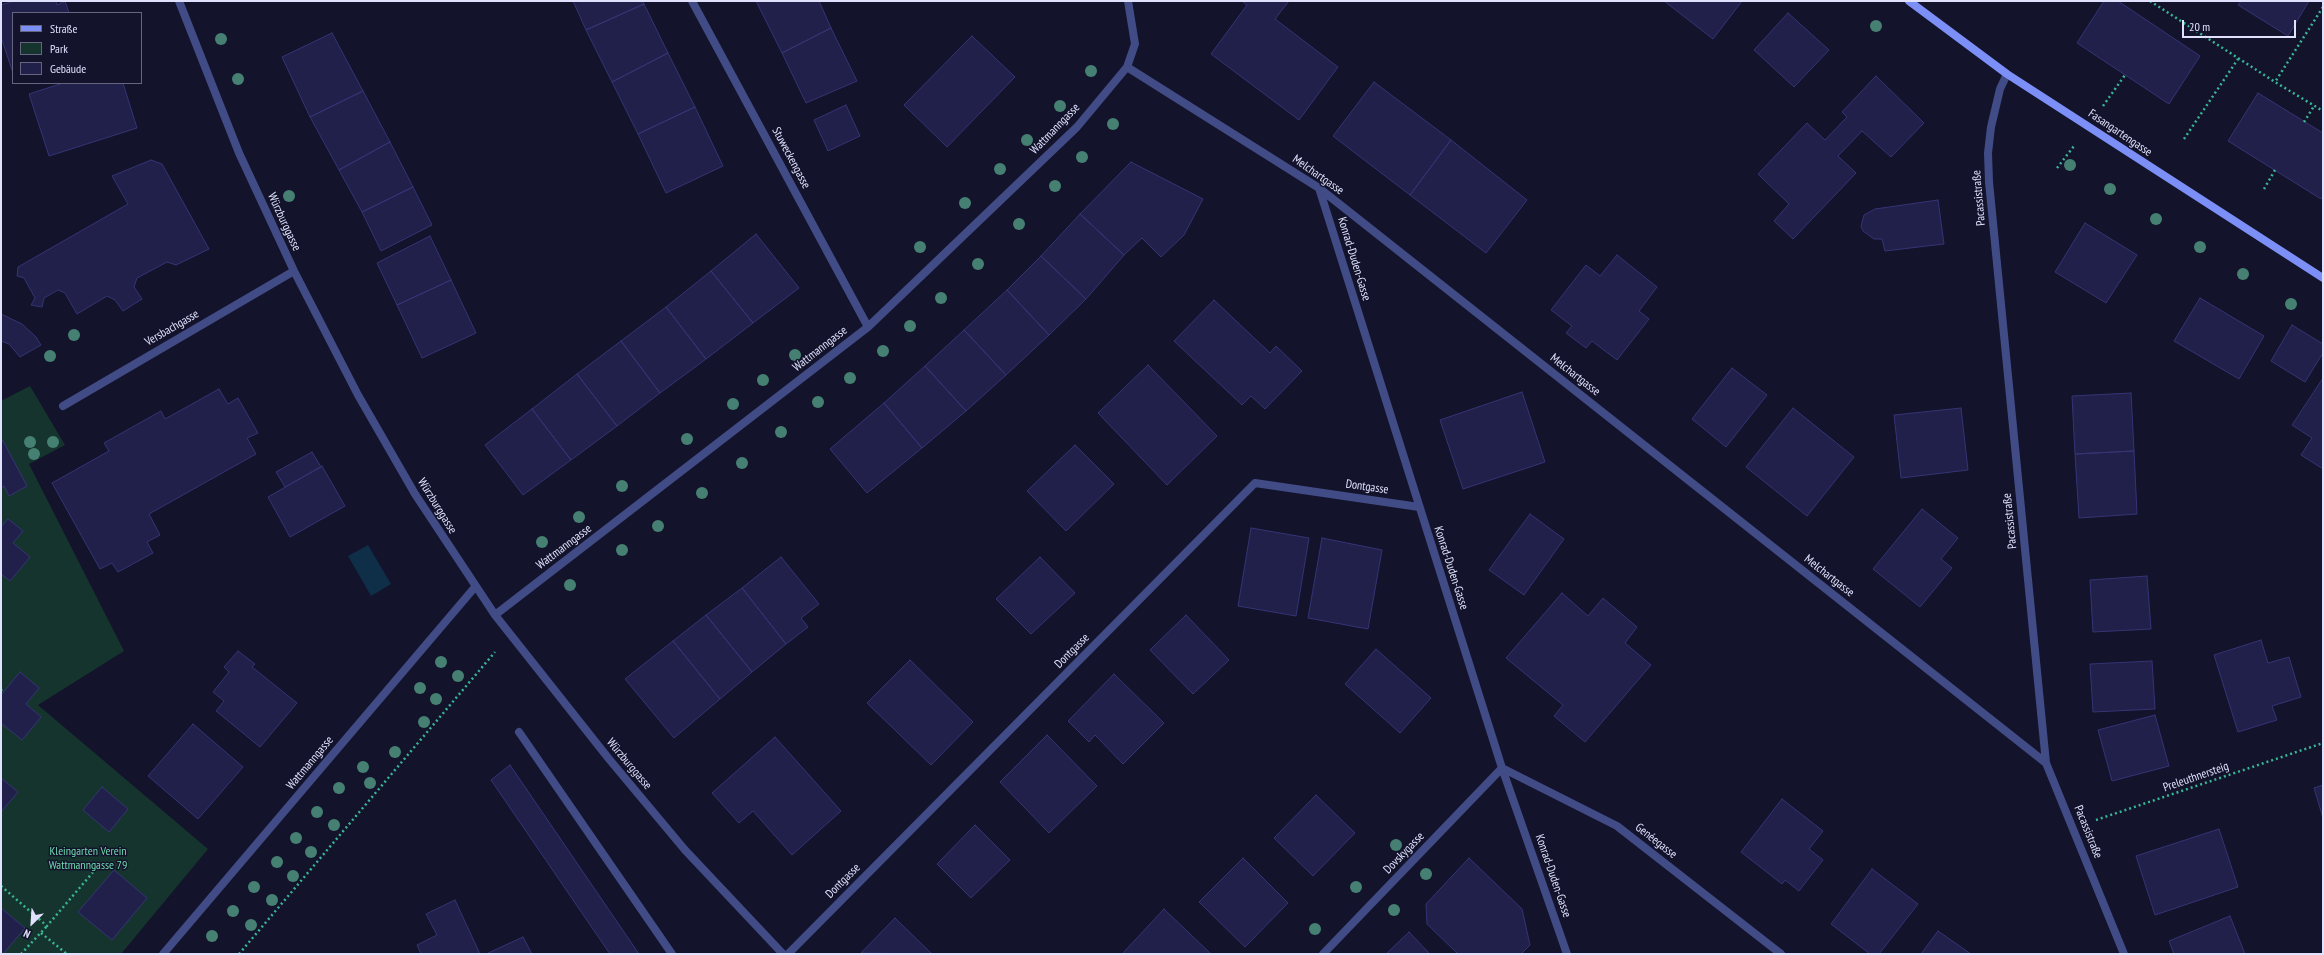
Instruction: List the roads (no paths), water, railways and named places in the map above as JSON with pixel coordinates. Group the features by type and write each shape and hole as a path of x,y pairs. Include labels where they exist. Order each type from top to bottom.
{"main road":[{"name":"Fasangartengasse","path":"1909,1 2007,74 2323,278"}],"street":[{"name":"Würzburggasse","path":"179,1 239,153 294,271 358,394 415,494 475,587 510,635 609,759 685,850 784,954"},
{"name":"Stuweckengasse","path":"692,1 868,327"},
{"path":"1127,67 1135,44 1128,1"},
{"name":"Wattmanngasse","path":"495,614 868,327 1076,127 1127,67"},
{"name":"Melchartgasse","path":"1127,67 1319,188 2046,763"},
{"name":"Pacassistraße","path":"2007,74 1998,95 1991,127 1988,153 1989,182 2046,763 2074,828 2124,954"},
{"name":"Konrad-Duden-Gasse","path":"1319,188 1502,768 1567,954"},
{"name":"Versbachgasse","path":"63,406 294,271"},
{"name":"Dontgasse","path":"788,954 1255,483 1420,507"},
{"name":"Wattmanngasse","path":"163,954 475,587"},
{"path":"519,732 672,954"},
{"name":"Dovskygasse","path":"1323,954 1502,768"},
{"name":"Genéegasse","path":"1502,768 1617,826 1781,954"}],"water":[{"path":"368,545 391,584 371,596 348,556"}],"park label":[{"name":"Kleingarten Verein Wattmanngasse 79","path":"88,859"}]}
